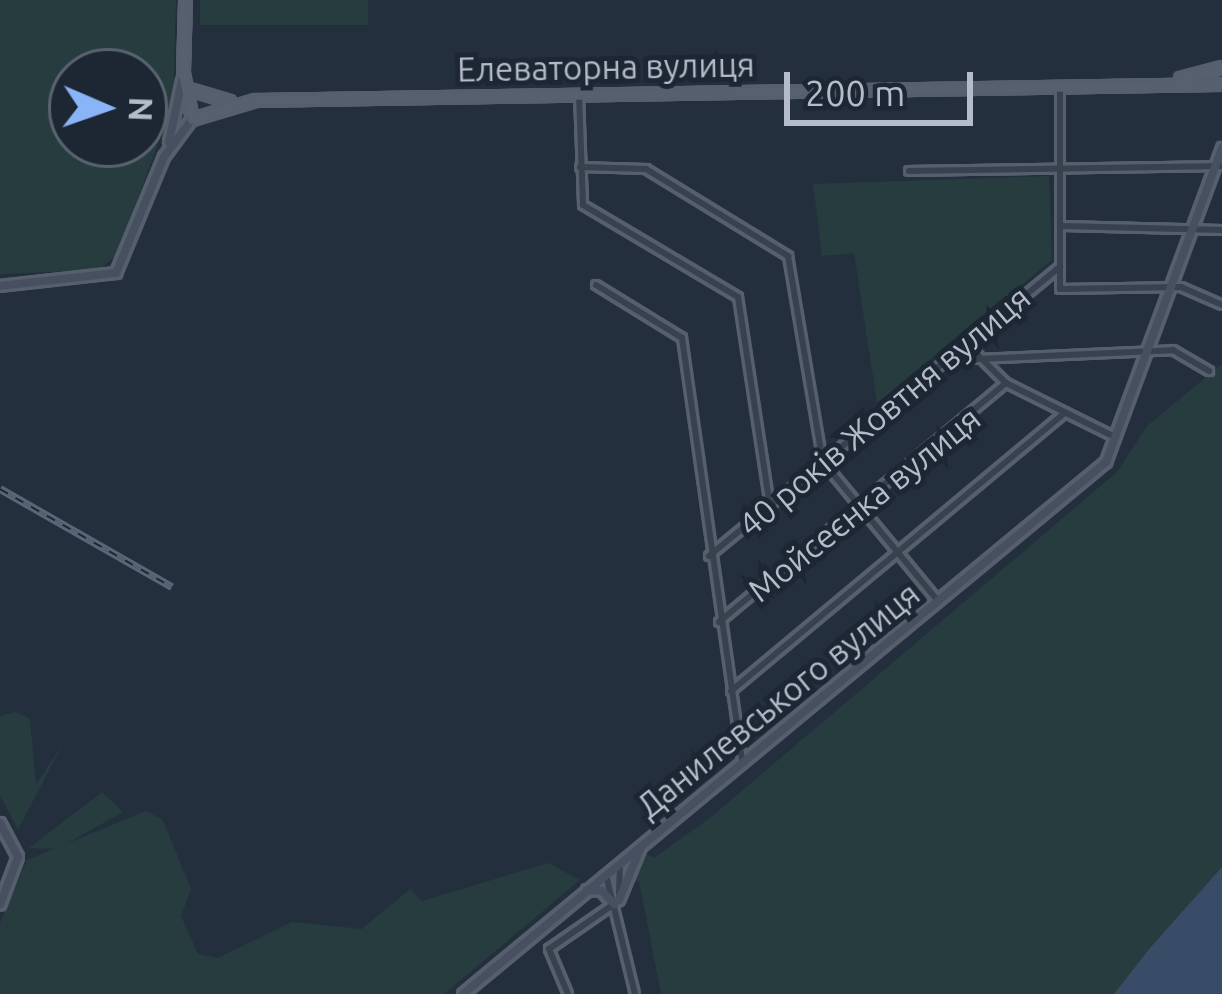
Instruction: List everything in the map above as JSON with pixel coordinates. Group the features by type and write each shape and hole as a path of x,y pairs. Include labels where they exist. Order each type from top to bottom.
{"main road":[{"path":"185,0 183,73 192,119"},
{"name":"Елеваторна вулиця","path":"1169,80 1222,67"},
{"path":"183,73 197,97 238,101"},
{"name":"Елеваторна вулиця","path":"192,119 238,101 1169,80 1222,84"}],"street":[{"path":"168,139 183,73"},
{"name":"40 років Жовтня вулиця","path":"1060,83 1060,289 1173,287"},
{"path":"579,95 583,205 738,297 770,507"},
{"path":"168,152 192,119"},
{"path":"965,343 1006,383 1118,439 1222,152"},
{"path":"909,171 1219,166"},
{"path":"580,167 646,169 788,256 823,462 937,600"},
{"path":"0,286 116,274 159,168"},
{"path":"1062,226 1222,230"},
{"name":"40 років Жовтня вулиця","path":"709,556 1060,267"},
{"path":"596,285 679,330 742,760"},
{"path":"1173,287 1222,305"},
{"path":"978,359 1150,350 1186,354 1209,371"},
{"name":"Мойсеєнка вулиця","path":"719,622 860,511 1006,383"},
{"path":"730,691 1065,413"},
{"name":"Данилевського вулиця","path":"463,994 580,892 1094,473 1118,439"},
{"path":"0,823 18,857 0,905"},
{"path":"568,994 549,949 616,902 647,838"},
{"path":"620,861 616,902 635,994"},
{"path":"605,873 616,902"},
{"path":"580,892 602,891 616,902"}],"green space":[{"path":"0,0 176,0 173,103 168,117 168,48 48,48 48,168 149,168 117,255 98,270 0,274"},
{"path":"200,0 368,0 368,25 200,25"},
{"path":"1049,176 1052,260 877,403 854,253 822,256 813,184"},
{"path":"1222,364 1222,994 661,994 639,881 626,882 643,852 654,858 710,818 1117,472 1147,426"},
{"path":"15,712 30,719 36,785 63,743 18,830 0,795 0,716"},
{"path":"102,792 123,812 57,849 29,848"},
{"path":"146,811 163,820 191,889 181,916 198,954 218,958 292,922 362,929 410,889 422,901 548,863 580,880 444,994 0,994 0,923 27,860"}],"water":[{"path":"1222,867 1222,994 1114,994 1150,948"}],"railway":[{"path":"0,489 172,587"}]}
